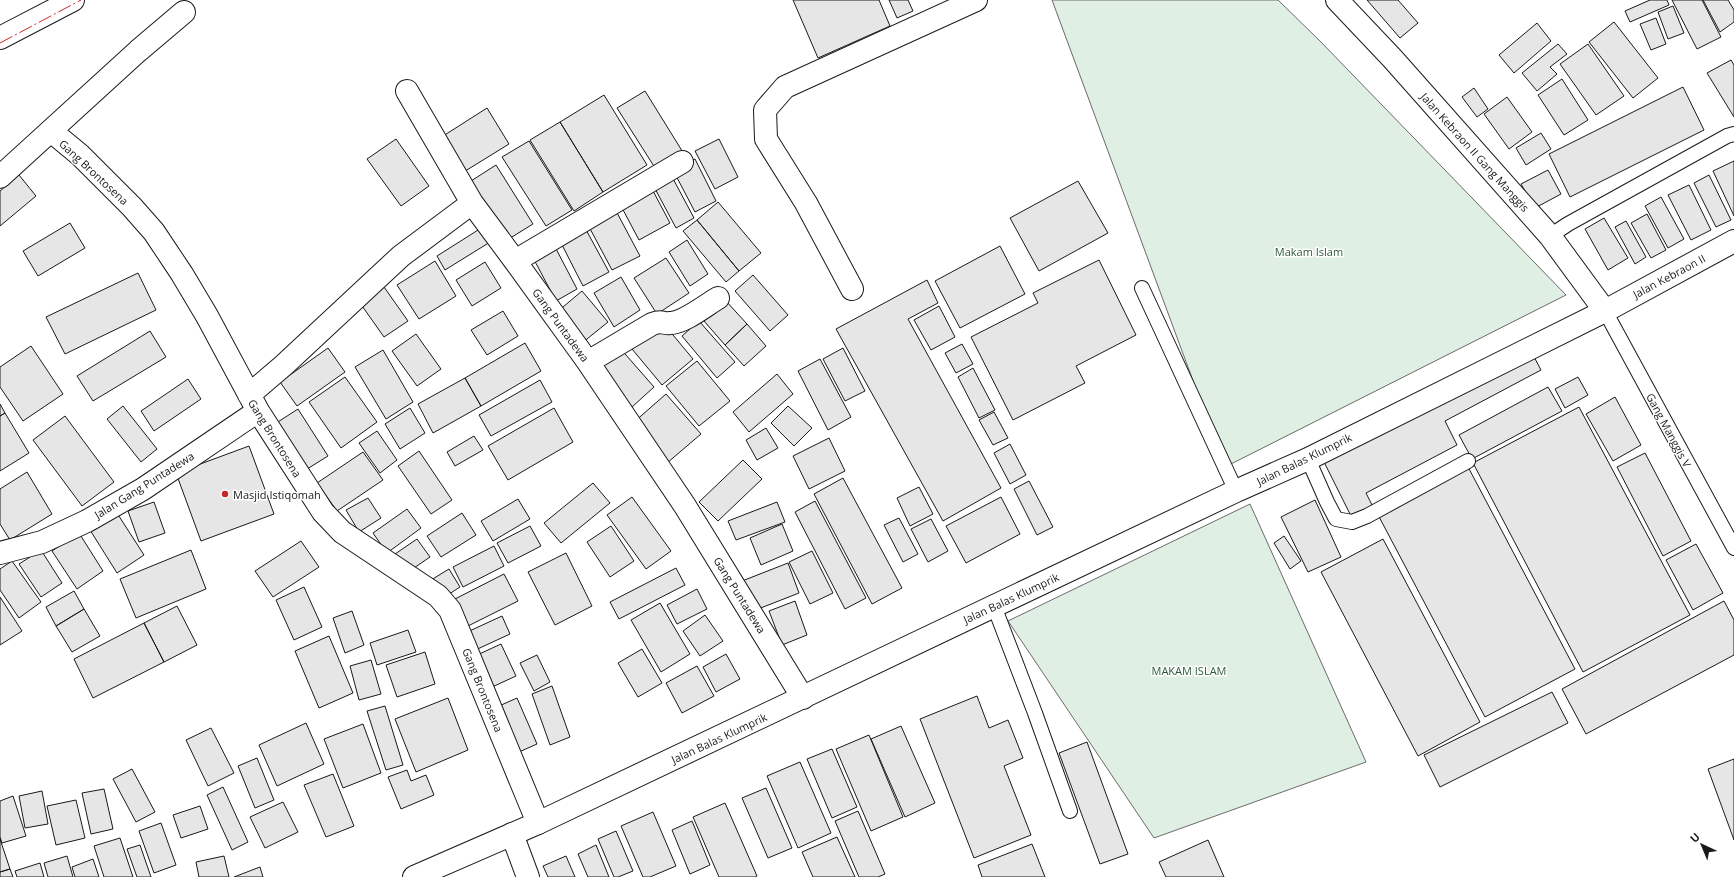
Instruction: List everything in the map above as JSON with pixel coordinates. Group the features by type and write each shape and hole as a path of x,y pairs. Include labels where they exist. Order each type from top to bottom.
{"street":[{"path":"0,38 73,0"},
{"path":"852,289 806,203 766,139 764,110 785,87 976,0"},
{"name":"Jalan Kebraon II Gang Manggis","path":"1337,0 1392,58 1550,236 1605,311"},
{"path":"0,177 138,51 184,12"},
{"name":"Gang Puntadewa","path":"407,91 472,203 516,261 588,362 685,506 803,698"},
{"name":"Gang Brontosena","path":"51,131 80,155 132,207 154,232 182,274 207,316 253,403 322,512 342,532 445,602 453,617 538,823"},
{"path":"516,261 682,162"},
{"path":"253,403 284,366 402,256 472,203"},
{"name":"Jalan Kebraon II","path":"1605,311 1734,241"},
{"path":"588,362 652,324 660,321 671,324 686,319 718,298"},
{"name":"Jalan Balas Klumprik","path":"414,877 538,823 1236,491 1308,459 1605,311"},
{"name":"Jalan Gang Puntadewa","path":"0,553 42,542 87,521 143,489 253,403"},
{"path":"512,834 528,877"}],"lane":[{"path":"1550,236 1568,224 1727,136 1734,134"},
{"path":"1142,288 1236,491"},
{"name":"Gang Manggis V","path":"1605,311 1734,548"},
{"path":"1308,459 1326,502 1336,519 1352,522 1367,516 1468,461"},
{"path":"994,606 1035,713 1070,812"}],"green space":[{"name":"Makam Islam","path":"1052,0 1278,0 1320,41 1566,295 1225,467"},
{"name":"MAKAM ISLAM","path":"1250,504 1366,762 1154,838 1008,621"}],"building":[{"path":"793,0 879,0 890,26 818,58"},
{"path":"889,0 908,0 913,11 897,18"},
{"path":"1367,0 1398,0 1418,23 1400,38"},
{"path":"1650,0 1667,0 1669,5 1630,22 1625,11"},
{"path":"1672,0 1702,0 1721,37 1697,49"},
{"path":"1703,0 1728,0 1734,10 1734,22 1720,32"},
{"path":"1673,6 1684,33 1668,39 1658,12"},
{"path":"1656,18 1666,44 1651,50 1640,24"},
{"path":"1614,22 1658,78 1633,98 1589,42"},
{"path":"1537,23 1551,41 1514,73 1499,55"},
{"path":"1558,44 1567,54 1550,67 1557,74 1537,91 1522,73"},
{"path":"1588,44 1624,96 1596,115 1560,64"},
{"path":"1731,60 1734,65 1734,117 1707,73"},
{"path":"1562,79 1588,120 1564,135 1538,95"},
{"path":"1683,87 1704,130 1570,197 1549,154"},
{"path":"1474,88 1488,109 1477,117 1462,97"},
{"path":"645,91 684,154 657,171 617,108"},
{"path":"604,95 647,165 603,192 560,122"},
{"path":"1507,97 1532,132 1509,149 1484,114"},
{"path":"487,108 509,144 462,173 440,138"},
{"path":"560,122 603,192 574,211 530,140"},
{"path":"1541,133 1551,149 1526,165 1516,148"},
{"path":"396,139 429,186 401,206 367,159"},
{"path":"719,139 738,177 715,189 695,151"},
{"path":"529,141 572,210 546,226 502,157"},
{"path":"695,159 716,201 695,212 673,170"},
{"path":"1734,161 1734,216 1713,171"},
{"path":"496,165 533,224 507,240 471,181"},
{"path":"1548,170 1561,194 1535,208 1521,184"},
{"path":"670,173 694,218 676,228 652,183"},
{"path":"19,175 36,196 0,226 0,191"},
{"path":"1709,175 1731,220 1716,227 1694,183"},
{"path":"1078,181 1108,233 1039,271 1010,218"},
{"path":"1689,185 1711,230 1691,240 1668,195"},
{"path":"652,189 670,223 639,240 621,206"},
{"path":"1661,197 1684,239 1668,248 1645,206"},
{"path":"718,202 761,253 739,271 697,220"},
{"path":"615,209 640,256 612,270 587,223"},
{"path":"1647,214 1666,250 1651,258 1631,223"},
{"path":"1604,218 1628,258 1608,270 1585,229"},
{"path":"697,220 739,271 726,282 683,231"},
{"path":"1626,221 1646,257 1635,264 1615,227"},
{"path":"70,223 85,248 38,276 23,251"},
{"path":"486,225 495,239 445,270 437,256"},
{"path":"584,226 609,272 583,286 559,239"},
{"path":"687,240 708,274 690,286 669,252"},
{"path":"553,243 577,289 556,301 531,254"},
{"path":"1000,246 1025,294 960,328 935,281"},
{"path":"666,258 689,293 657,314 634,278"},
{"path":"1099,260 1136,335 1076,366 1085,383 1013,420 971,337 1038,303 1033,293"},
{"path":"435,261 456,296 419,319 397,285"},
{"path":"485,262 501,288 472,306 456,280"},
{"path":"138,273 156,310 65,354 46,317"},
{"path":"753,275 788,315 770,331 735,291"},
{"path":"621,277 640,310 614,327 594,293"},
{"path":"927,280 938,303 908,319 1001,488 943,521 836,329"},
{"path":"384,287 408,321 384,337 360,303"},
{"path":"582,291 608,322 582,343 557,312"},
{"path":"726,301 747,324 725,345 704,321"},
{"path":"939,306 955,337 931,350 914,320"},
{"path":"503,311 518,336 487,355 471,330"},
{"path":"699,321 735,362 717,378 682,336"},
{"path":"663,323 693,359 662,385 632,349"},
{"path":"747,324 766,346 744,366 725,345"},
{"path":"150,331 166,357 93,401 77,376"},
{"path":"416,334 441,369 417,386 392,351"},
{"path":"525,343 541,371 481,406 465,378"},
{"path":"962,344 973,364 956,373 945,353"},
{"path":"31,346 63,394 23,421 0,387 0,367"},
{"path":"619,347 654,387 632,407 596,367"},
{"path":"328,348 345,372 297,406 280,382"},
{"path":"843,348 865,391 845,401 823,359"},
{"path":"383,350 413,402 386,419 355,367"},
{"path":"1532,353 1541,370 1445,421 1457,445 1366,493 1374,509 1353,520 1324,462"},
{"path":"820,359 851,417 828,430 798,371"},
{"path":"697,361 730,401 699,426 666,386"},
{"path":"973,368 995,410 979,418 958,377"},
{"path":"777,374 793,394 749,432 733,412"},
{"path":"345,377 377,422 341,448 309,402"},
{"path":"1578,377 1588,395 1565,408 1555,389"},
{"path":"465,378 481,406 433,433 418,404"},
{"path":"188,379 201,399 154,431 141,411"},
{"path":"540,380 552,402 491,436 479,415"},
{"path":"1548,387 1562,411 1472,459 1459,435"},
{"path":"666,394 701,434 667,463 633,423"},
{"path":"1615,397 1641,445 1613,461 1586,414"},
{"path":"0,404 5,413 0,416"},
{"path":"123,406 157,449 141,462 107,419"},
{"path":"788,406 812,428 794,446 771,423"},
{"path":"1579,407 1690,615 1583,672 1473,463"},
{"path":"410,408 425,433 400,449 385,424"},
{"path":"554,408 573,442 508,480 488,446"},
{"path":"298,409 328,456 299,474 270,427"},
{"path":"994,412 1008,438 993,445 979,420"},
{"path":"5,413 29,453 0,471 0,416"},
{"path":"65,416 114,482 82,506 33,440"},
{"path":"766,428 778,448 757,460 746,440"},
{"path":"377,431 397,460 380,473 359,443"},
{"path":"474,436 483,450 455,466 447,452"},
{"path":"829,438 845,471 809,489 793,456"},
{"path":"1010,444 1026,475 1010,484 994,453"},
{"name":"Masjid Istiqomah","path":"249,446 274,514 201,541 176,473"},
{"path":"419,451 452,500 431,514 398,466"},
{"path":"363,452 383,480 337,511 317,483"},
{"path":"1645,453 1691,541 1663,556 1617,467"},
{"path":"743,460 762,479 718,521 699,502"},
{"path":"1467,465 1575,669 1485,717 1377,513"},
{"path":"27,472 52,514 10,540 0,524 0,489"},
{"path":"843,478 902,588 872,604 814,494"},
{"path":"1029,481 1053,527 1037,535 1014,489"},
{"path":"593,483 610,503 561,543 544,523"},
{"path":"919,487 933,514 910,526 897,498"},
{"path":"632,497 671,551 646,569 607,515"},
{"path":"1001,497 1020,534 966,563 946,526"},
{"path":"368,498 381,518 359,532 346,510"},
{"path":"518,499 530,519 493,541 481,521"},
{"path":"1315,500 1341,557 1308,572 1281,517"},
{"path":"815,501 866,598 845,609 795,512"},
{"path":"154,502 165,533 139,542 128,511"},
{"path":"777,502 785,522 736,540 728,521"},
{"path":"407,509 421,528 387,553 373,533"},
{"path":"117,513 144,555 117,573 90,530"},
{"path":"462,513 476,535 441,557 427,536"},
{"path":"899,518 918,554 903,562 884,525"},
{"path":"931,519 948,551 928,562 911,529"},
{"path":"782,524 793,551 761,565 750,538"},
{"path":"530,526 541,546 508,563 497,543"},
{"path":"611,526 634,561 610,577 587,542"},
{"path":"79,533 103,571 77,589 52,551"},
{"path":"1284,536 1301,561 1290,569 1274,543"},
{"path":"417,539 430,557 408,572 395,554"},
{"path":"1383,539 1480,722 1418,756 1321,572"},
{"path":"301,541 319,567 273,597 255,571"},
{"path":"1696,544 1723,593 1693,610 1666,560"},
{"path":"494,546 504,566 463,587 453,567"},
{"path":"41,550 62,583 41,597 19,564"},
{"path":"191,550 206,589 136,618 120,579"},
{"path":"812,551 833,593 810,604 789,562"},
{"path":"566,553 592,606 555,625 528,572"},
{"path":"12,561 41,602 19,618 0,590 0,569"},
{"path":"788,563 799,593 753,611 742,581"},
{"path":"676,568 685,585 619,619 610,602"},
{"path":"449,569 460,587 443,598 431,580"},
{"path":"504,574 518,601 464,628 451,601"},
{"path":"304,587 322,627 294,640 276,600"},
{"path":"697,589 707,609 677,624 667,605"},
{"path":"74,591 84,609 56,626 46,607"},
{"path":"0,597 22,631 0,645"},
{"path":"795,601 807,635 782,645 769,611"},
{"path":"1724,601 1734,620 1734,655 1586,734 1562,689"},
{"path":"660,603 690,654 661,672 631,620"},
{"path":"177,606 197,645 164,662 144,623"},
{"path":"84,609 100,636 72,652 56,626"},
{"path":"352,611 364,645 345,653 333,618"},
{"path":"705,615 723,641 700,656 683,631"},
{"path":"502,616 510,634 471,652 463,634"},
{"path":"144,623 164,662 93,698 74,659"},
{"path":"408,630 416,652 377,665 370,643"},
{"path":"329,636 353,693 319,708 295,651"},
{"path":"501,644 516,676 490,688 475,656"},
{"path":"642,649 662,683 638,697 618,663"},
{"path":"425,652 435,684 397,697 386,665"},
{"path":"726,654 740,679 716,692 703,667"},
{"path":"537,655 550,682 534,691 520,663"},
{"path":"371,660 381,694 359,700 350,666"},
{"path":"697,666 714,696 682,713 666,683"},
{"path":"552,686 570,737 550,745 532,694"},
{"path":"1552,692 1568,723 1440,787 1424,755"},
{"path":"977,696 989,728 1008,720 1023,758 1004,766 1031,835 974,858 920,719"},
{"path":"448,698 468,750 416,772 395,719"},
{"path":"517,698 537,744 519,752 499,706"},
{"path":"385,706 403,765 386,770 367,711"},
{"path":"306,723 324,764 277,786 259,745"},
{"path":"363,724 381,773 343,788 324,739"},
{"path":"901,726 935,803 905,817 871,739"},
{"path":"211,728 234,773 208,786 186,740"},
{"path":"869,735 903,817 871,831 836,749"},
{"path":"1087,742 1128,854 1100,864 1059,753"},
{"path":"832,749 857,807 832,818 807,759"},
{"path":"257,758 274,800 255,808 238,766"},
{"path":"1734,759 1734,840 1708,769"},
{"path":"800,762 831,833 798,848 767,776"},
{"path":"132,769 155,812 136,822 113,779"},
{"path":"407,770 411,781 426,775 434,795 401,809 388,777"},
{"path":"333,774 354,826 326,837 304,785"},
{"path":"223,787 248,842 232,850 207,795"},
{"path":"766,788 792,848 768,858 742,798"},
{"path":"104,789 113,829 91,834 82,793"},
{"path":"42,791 48,824 25,828 19,796"},
{"path":"13,796 26,836 2,843 0,837 0,801"},
{"path":"76,800 85,838 56,845 47,806"},
{"path":"283,802 298,832 265,848 250,817"},
{"path":"725,803 757,876 755,877 719,877 693,817"},
{"path":"200,806 208,829 181,838 173,815"},
{"path":"858,811 885,874 878,877 859,877 835,821"},
{"path":"653,812 676,866 650,877 643,877 621,826"},
{"path":"692,821 710,865 690,874 672,830"},
{"path":"161,823 176,865 154,873 139,831"},
{"path":"616,831 633,871 618,877 614,877 598,839"},
{"path":"837,837 855,877 813,877 802,852"},
{"path":"120,838 133,877 104,877 94,846"},
{"path":"0,839 10,869 0,872"},
{"path":"1208,840 1224,877 1166,877 1159,862"},
{"path":"1032,844 1045,877 982,877 978,865"},
{"path":"140,845 151,877 137,877 127,849"},
{"path":"596,845 609,877 588,877 578,854"},
{"path":"67,856 73,877 48,877 44,863"},
{"path":"224,856 229,877 199,877 196,862"},
{"path":"566,856 575,877 548,877 543,866"},
{"path":"93,859 99,877 75,877 72,867"},
{"path":"40,863 44,877 17,877 15,871"},
{"path":"260,867 263,877 234,877"},
{"path":"10,869 13,877 0,877 0,872"}],"power":[{"path":"0,43 81,0"}],"place":[{"name":"Masjid Istiqomah","path":"225,494"}]}
